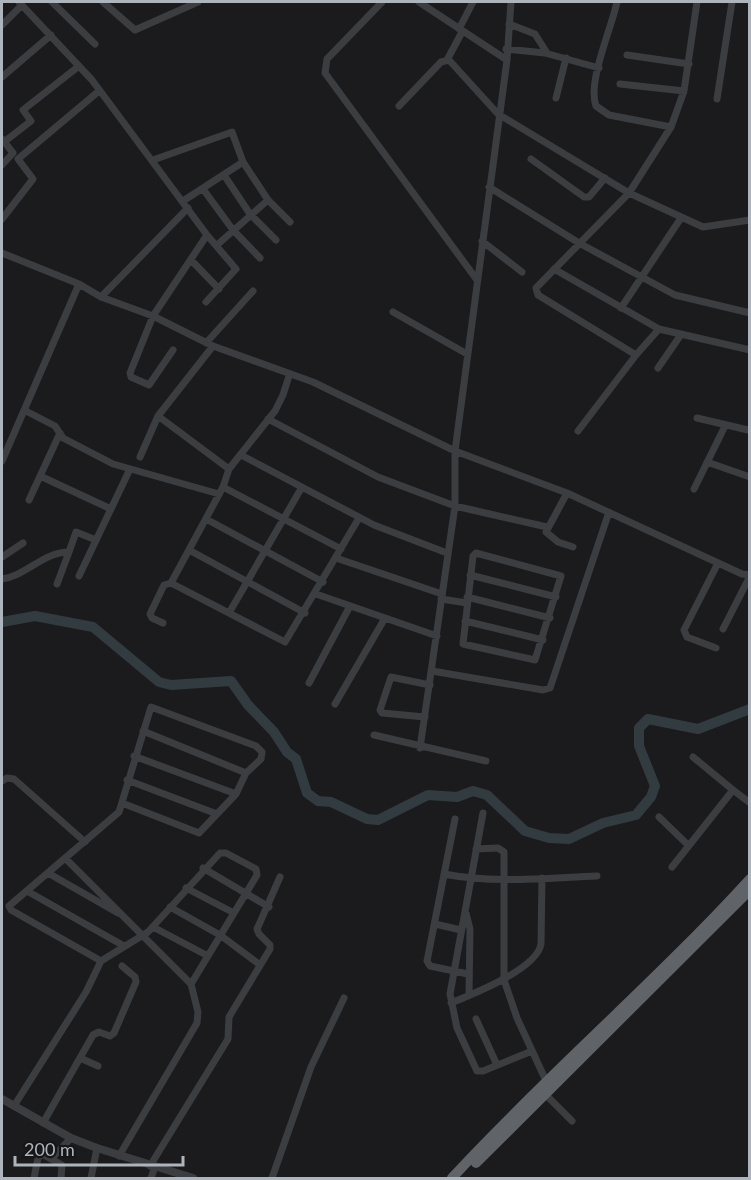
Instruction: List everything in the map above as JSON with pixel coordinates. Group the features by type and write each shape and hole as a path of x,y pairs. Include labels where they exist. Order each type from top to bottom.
{"highway":[{"path":"619,1016 750,879"},
{"path":"452,1179 750,890"},
{"path":"461,1179 545,1087"}],"street":[{"path":"52,2 95,44"},
{"path":"103,2 135,30 198,2"},
{"path":"382,2 327,59 325,73 477,280"},
{"path":"419,2 507,60"},
{"path":"399,106 441,62 447,60 474,2"},
{"path":"420,748 455,506 455,451 498,114 507,60 511,2"},
{"path":"617,2 599,68 594,97 601,111 609,115 671,127"},
{"path":"636,355 538,295 537,285 628,193 671,127 684,91 697,2"},
{"path":"717,99 732,2"},
{"path":"2,25 20,3 51,34 99,91 236,270 206,302"},
{"path":"509,24 535,34 547,53"},
{"path":"2,77 51,34"},
{"path":"506,49 547,53 599,68"},
{"path":"627,55 689,64"},
{"path":"556,98 566,58"},
{"path":"447,60 498,114 628,193 708,228 750,220"},
{"path":"2,219 33,179 3,140 31,121 23,110 79,66"},
{"path":"620,84 684,91"},
{"path":"2,165 99,91"},
{"path":"153,160 231,131 243,162 268,200 290,222"},
{"path":"531,159 584,197 589,196 604,178"},
{"path":"183,201 243,162"},
{"path":"224,175 250,214 276,240"},
{"path":"489,187 579,243 684,300 750,313"},
{"path":"203,189 232,230 260,258"},
{"path":"217,245 268,200"},
{"path":"101,297 188,208"},
{"path":"621,308 681,218"},
{"path":"173,350 150,385 131,377 153,316 207,235"},
{"path":"482,241 522,272"},
{"path":"2,253 79,284 101,297 153,316 209,344 289,376 312,382 455,451 567,493 750,576 723,629"},
{"path":"191,260 219,289"},
{"path":"554,269 659,329 680,336 750,350"},
{"path":"2,461 79,284"},
{"path":"140,457 158,416 209,344 253,291"},
{"path":"393,312 467,354"},
{"path":"578,431 636,355 659,329"},
{"path":"658,368 680,336"},
{"path":"171,583 224,487 229,469 282,399 289,376"},
{"path":"24,410 55,426 63,438 103,459 219,495"},
{"path":"158,416 229,469"},
{"path":"697,418 725,426 749,429"},
{"path":"268,419 369,473 455,506 547,527"},
{"path":"694,489 725,426"},
{"path":"29,500 60,433"},
{"path":"241,455 359,518 447,553"},
{"path":"707,462 750,477"},
{"path":"79,576 130,469"},
{"path":"40,476 111,509"},
{"path":"224,487 341,549"},
{"path":"229,613 302,487"},
{"path":"567,493 547,527 547,534 573,547"},
{"path":"432,671 543,690 550,688 609,512"},
{"path":"163,623 151,617 150,614 164,585 171,583 284,642 289,640 359,518"},
{"path":"206,519 323,582"},
{"path":"57,584 76,532 96,540"},
{"path":"2,557 23,543"},
{"path":"189,550 305,613"},
{"path":"2,579 20,574 53,554 69,552"},
{"path":"476,553 558,574 562,578 556,597 538,657 534,661 466,646 462,640 473,556 476,553"},
{"path":"336,558 442,596 549,618"},
{"path":"716,648 687,637 684,630 718,563"},
{"path":"470,575 556,597"},
{"path":"316,594 437,636"},
{"path":"309,683 350,606"},
{"path":"335,704 385,618"},
{"path":"465,621 543,640"},
{"path":"425,717 382,713 380,710 391,676 430,685"},
{"path":"101,961 10,909 11,904 116,816 152,707 256,746 262,752 261,759 246,773 236,794 201,831 195,833 122,803"},
{"path":"143,731 246,773"},
{"path":"374,735 420,748 486,761"},
{"path":"134,756 236,794"},
{"path":"693,757 750,803"},
{"path":"2,781 7,778 14,780 85,842"},
{"path":"127,780 217,814"},
{"path":"672,867 733,790"},
{"path":"483,813 453,971 451,1003 457,1028 475,1069 483,1071 532,1050"},
{"path":"659,817 688,845"},
{"path":"455,819 427,963 468,974"},
{"path":"476,849 503,850 504,980 545,1087 572,1121"},
{"path":"14,1106 86,992 101,961 143,936 153,927 203,868 222,852 254,867 257,875 192,984"},
{"path":"65,858 192,984 198,1012 197,1023 119,1156"},
{"path":"203,868 269,907"},
{"path":"48,873 127,919"},
{"path":"444,874 471,879 505,880 597,876"},
{"path":"151,1179 152,1167 228,1039 229,1017 270,947 257,932 280,877"},
{"path":"451,1003 504,980 540,950 542,878"},
{"path":"186,888 234,913"},
{"path":"27,891 124,946"},
{"path":"170,907 220,934 259,964"},
{"path":"465,910 470,929 469,995"},
{"path":"435,924 461,930"},
{"path":"153,927 208,956"},
{"path":"43,1123 94,1034 110,1036 114,1033 136,982 135,977 122,966"},
{"path":"272,1179 311,1067 344,998"},
{"path":"476,1019 497,1065"},
{"path":"80,1058 98,1066"},
{"path":"2,1099 72,1138 119,1156 193,1179"},
{"path":"51,1159 72,1138"},
{"path":"91,1179 97,1148"},
{"path":"34,1179 40,1155 62,1166 61,1179"}],"waterway":[{"path":"2,622 35,616 93,627 159,682 171,685 231,681 248,705 274,732 287,752 296,759 307,793 318,801 331,802 367,819 378,820 428,795 457,797 473,791 487,795 525,831 549,838 569,839 603,823 636,815 651,797 655,786 639,746 639,728 648,719 698,729 750,709"}]}
